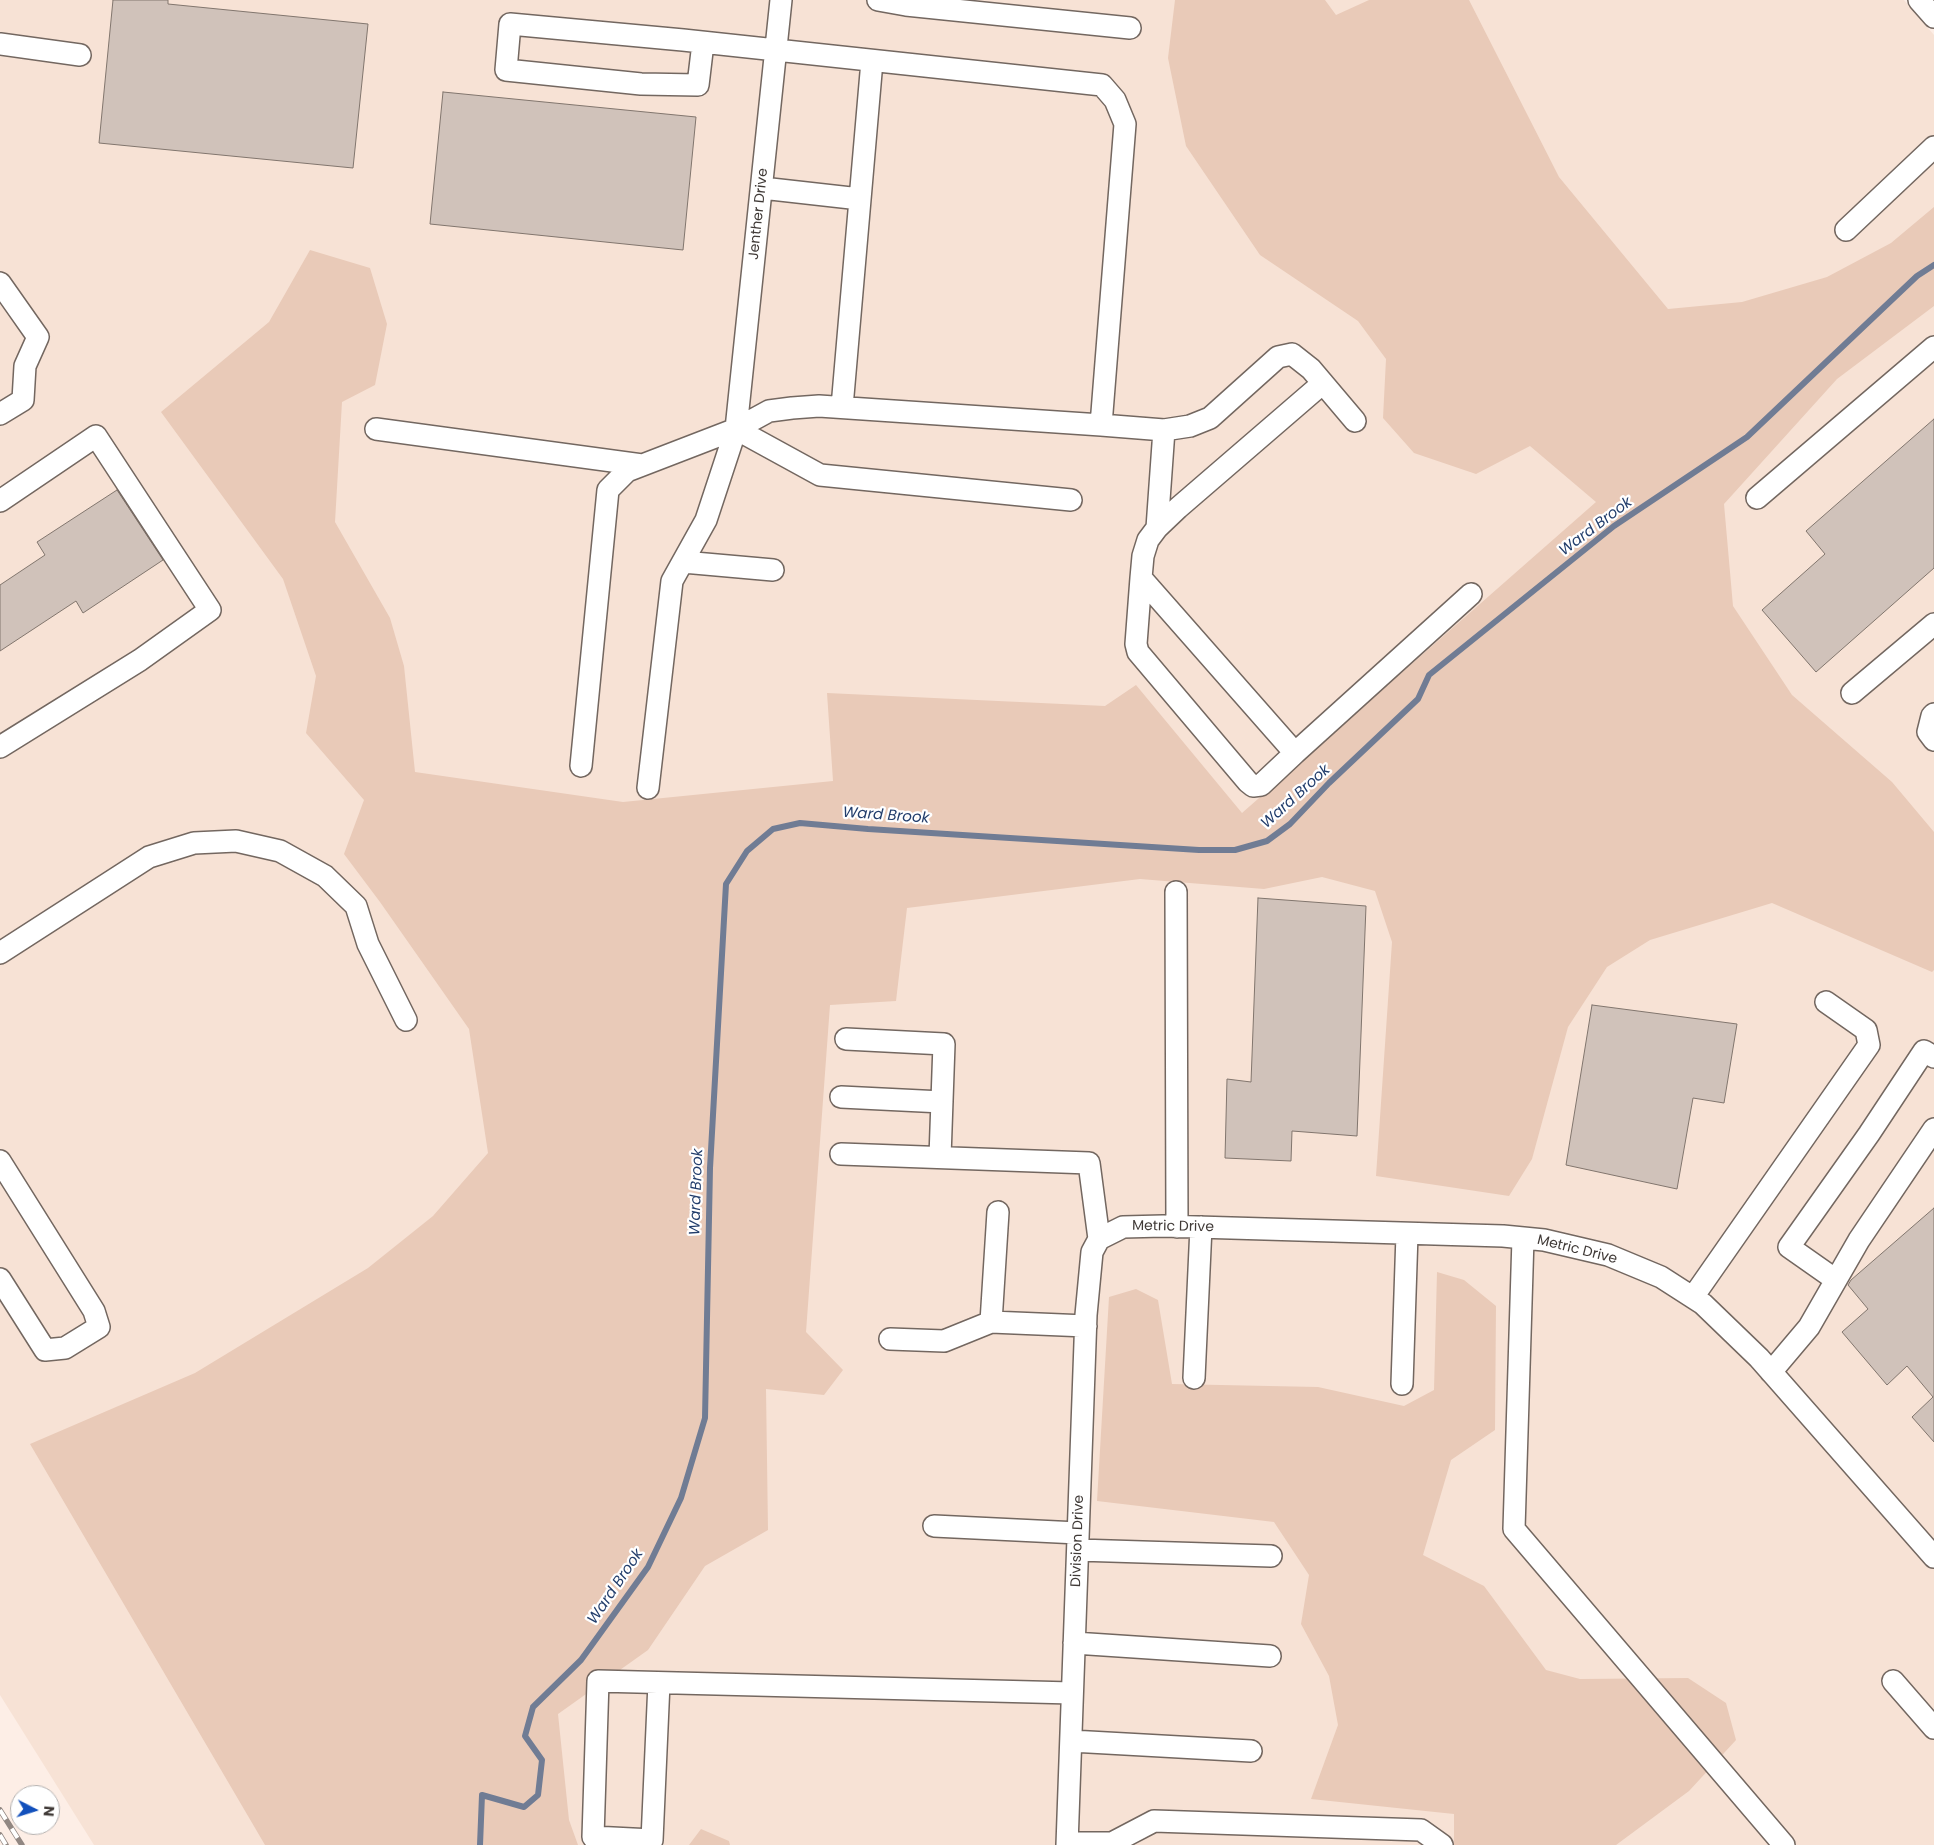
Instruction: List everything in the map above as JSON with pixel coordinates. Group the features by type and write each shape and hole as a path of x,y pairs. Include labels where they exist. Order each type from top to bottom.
{"street":[{"name":"Jenther Drive","path":"648,788 672,581 706,520 736,429 781,0"},
{"path":"878,0 906,5 1130,28"},
{"path":"1919,0 1934,18"},
{"path":"703,43 698,85 640,84 506,70 510,24 703,43 1102,85 1115,100 1125,124 1101,425"},
{"path":"0,44 80,55"},
{"path":"842,407 872,61"},
{"path":"1846,230 1934,147"},
{"path":"762,188 860,199"},
{"path":"0,283 38,337 25,366 23,400 0,414"},
{"path":"1758,498 1934,347"},
{"path":"580,766 608,490 626,471 736,429 769,411 819,406 1164,430 1190,426 1210,418 1278,357 1292,354 1310,369 1355,421"},
{"path":"1322,383 1178,508 1157,528 1148,540 1143,556 1141,578 1136,644 1138,652 1248,782 1253,786 1261,785 1471,594"},
{"path":"376,429 642,465"},
{"path":"736,429 820,476 1071,500"},
{"path":"1157,528 1164,430"},
{"path":"0,501 96,436 210,610 140,660 0,747"},
{"path":"683,562 773,570"},
{"path":"1141,578 1295,753"},
{"path":"1852,694 1934,624"},
{"path":"1934,714 1928,732 1934,740"},
{"path":"0,954 149,857 194,843 236,841 280,851 325,876 356,906 368,944 406,1020"},
{"path":"1176,892 1177,1227"},
{"path":"1693,1297 1869,1045 1866,1030 1826,1002"},
{"path":"846,1039 944,1044 940,1157"},
{"path":"1836,1280 1789,1247 1924,1052 1934,1057"},
{"path":"841,1097 942,1102"},
{"path":"1771,1372 1809,1327 1859,1240 1934,1129"},
{"path":"840,1154 1089,1163 1099,1239"},
{"path":"0,1161 94,1312 99,1327 65,1348 45,1350 0,1279"},
{"path":"992,1322 998,1212"},
{"name":"Metric Drive","path":"1099,1239 1123,1227 1201,1227 1523,1238 1544,1240 1608,1255 1661,1277 1703,1304 1759,1358 1934,1557"},
{"path":"1194,1378 1201,1227"},
{"path":"1402,1384 1407,1234"},
{"path":"1523,1238 1514,1529 1784,1845"},
{"name":"Division Drive","path":"1068,1844 1086,1326 1092,1252 1099,1239"},
{"path":"890,1339 944,1341 992,1322 1086,1326"},
{"path":"934,1526 1078,1541 1271,1556"},
{"path":"1074,1644 1270,1656"},
{"path":"659,1683 652,1840 593,1837 598,1681 1072,1692"},
{"path":"1893,1681 1934,1728"},
{"path":"1071,1741 1251,1751"},
{"path":"1068,1844 1112,1843 1154,1821 1421,1830 1442,1845"}],"shaded area":[{"path":"0,0 1904,0 1934,35 1934,1845 94,1845 60,1791 60,1785 56,1785 0,1695"},
{"path":"1175,0 1325,0 1336,15 1369,0 1469,0 1559,177 1668,309 1742,302 1827,277 1891,243 1934,207 1934,306 1837,379 1724,504 1733,606 1792,695 1892,782 1934,832 1934,970 1932,972 1772,903 1650,940 1607,967 1568,1027 1532,1159 1509,1196 1376,1176 1392,942 1375,891 1322,877 1264,889 1140,879 907,908 896,1001 830,1005 806,1332 843,1370 824,1395 766,1389 768,1530 705,1566 648,1650 558,1714 569,1820 578,1845 265,1845 30,1444 195,1373 368,1268 433,1216 488,1153 469,1029 344,854 364,800 306,733 316,676 283,579 161,412 269,322 310,250 370,268 387,324 375,385 342,402 335,522 390,618 404,666 415,772 623,802 833,781 827,693 1105,706 1136,685 1242,813 1596,502 1530,446 1476,474 1414,453 1383,418 1386,359 1358,321 1260,255 1186,146 1168,58"},
{"path":"1437,1272 1464,1280 1496,1306 1495,1430 1451,1460 1423,1555 1484,1586 1546,1670 1580,1679 1688,1678 1726,1703 1736,1740 1689,1791 1616,1845 1454,1845 1454,1814 1311,1799 1338,1725 1329,1676 1301,1624 1309,1575 1274,1522 1097,1501 1109,1297 1136,1289 1158,1300 1172,1384 1318,1387 1404,1406 1434,1390"},
{"path":"701,1829 729,1841 730,1845 689,1845"}],"building":[{"path":"113,0 168,0 168,4 368,24 353,168 99,143"},
{"path":"443,92 696,117 683,250 430,224"},
{"path":"1934,419 1934,568 1816,672 1762,610 1825,554 1806,531"},
{"path":"117,490 163,560 83,613 76,601 0,651 0,585 45,555 37,542"},
{"path":"1258,898 1366,906 1357,1136 1292,1131 1291,1161 1225,1158 1227,1079 1251,1082"},
{"path":"1592,1005 1737,1024 1724,1103 1693,1098 1677,1189 1566,1165"},
{"path":"1934,1208 1934,1442 1912,1417 1933,1397 1907,1366 1887,1385 1842,1332 1868,1309 1848,1285 1851,1280"}],"waterway":[{"name":"Ward Brook","path":"480,1845 482,1795 524,1807 538,1795 542,1760 525,1736 533,1707 581,1660 648,1567 681,1498 705,1418 710,1168 726,884 747,851 773,829 800,823 1199,850 1235,850 1267,841 1290,824 1329,783 1418,699 1429,675 1614,526 1747,437 1917,276 1934,265"}],"railway":[{"path":"0,1810 22,1845"},
{"path":"0,1835 6,1845"}]}
